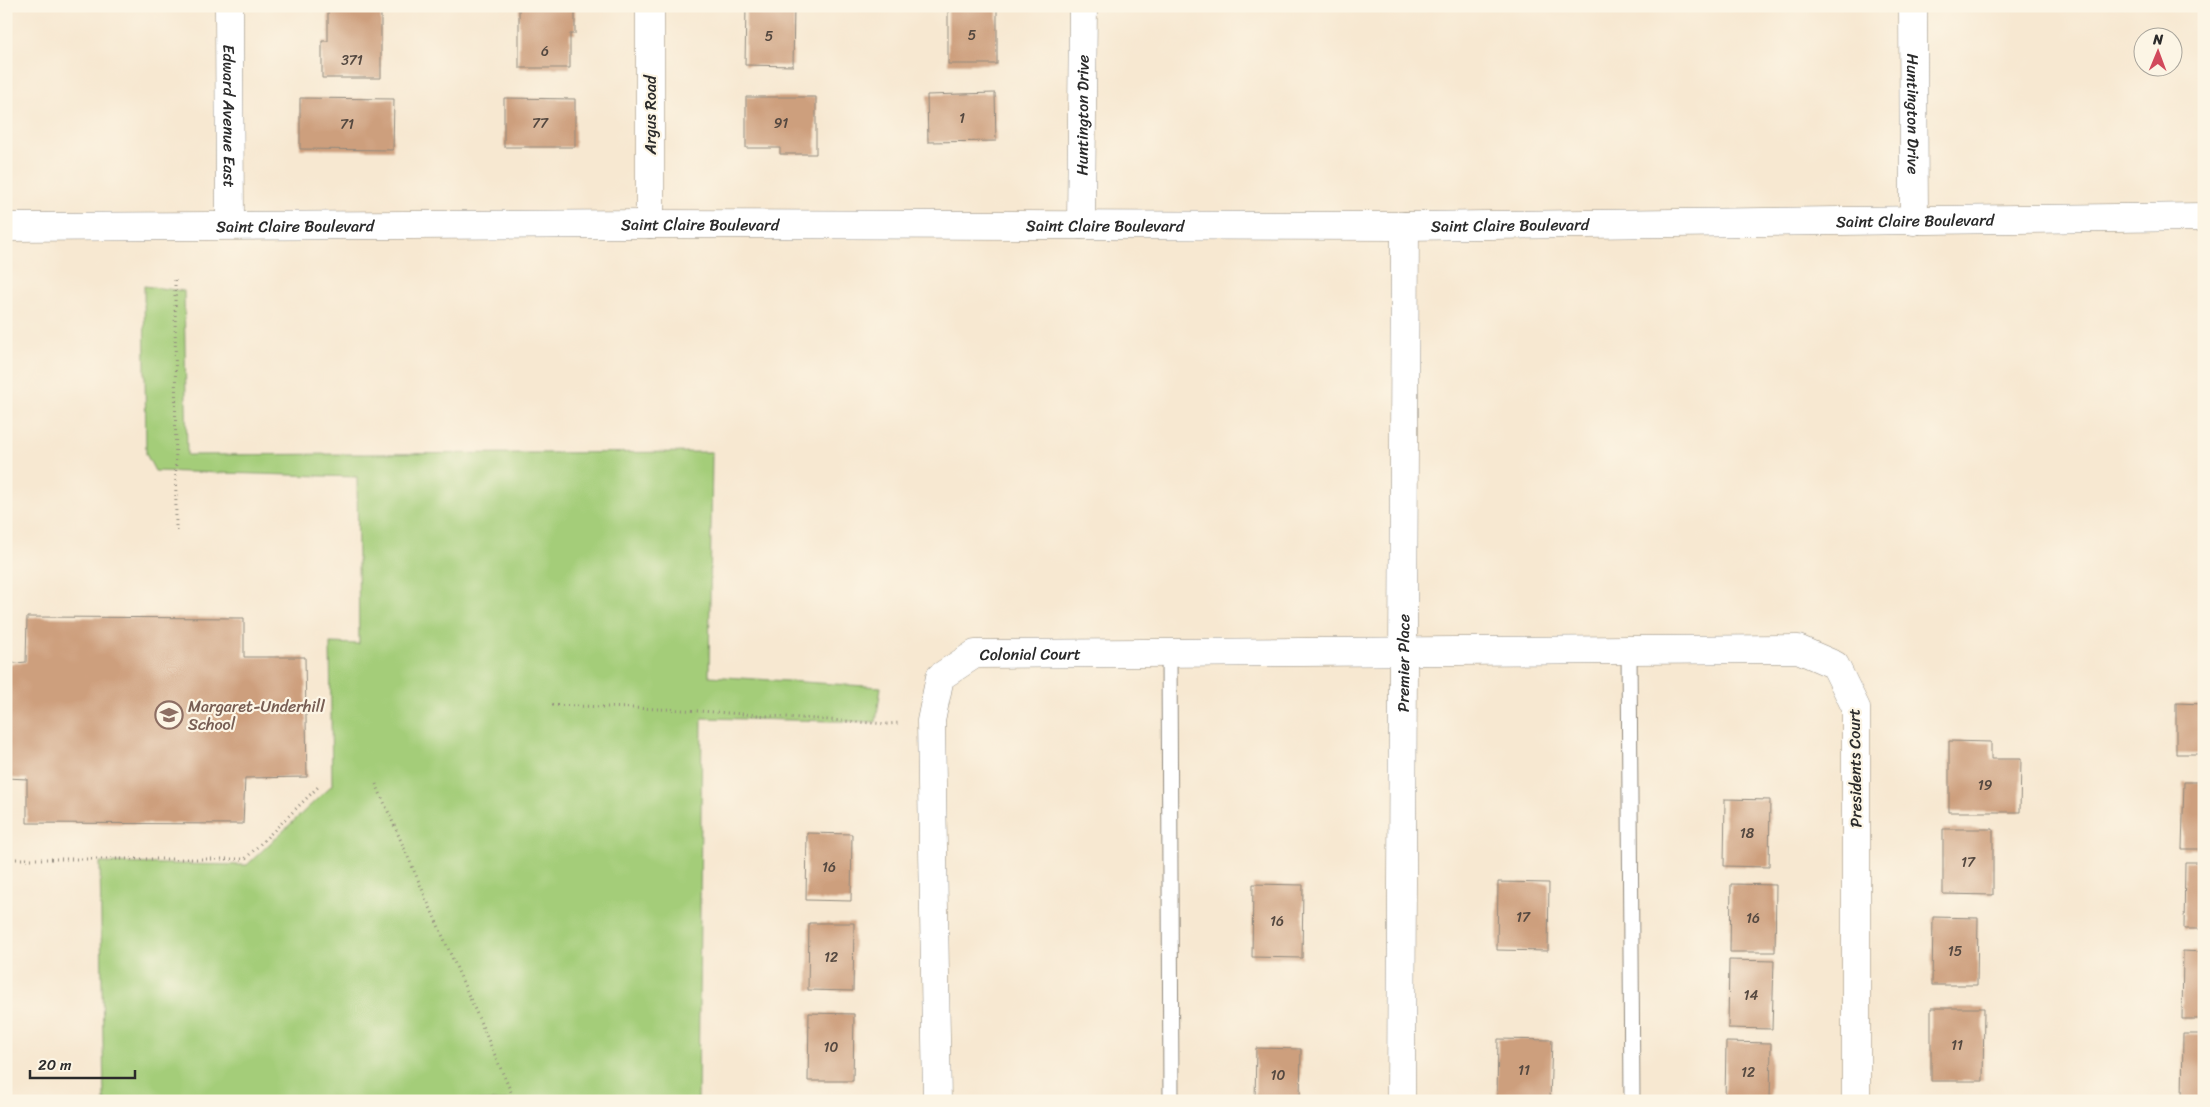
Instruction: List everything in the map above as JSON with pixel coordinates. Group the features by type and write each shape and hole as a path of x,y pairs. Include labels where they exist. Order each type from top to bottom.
{"street":[{"name":"Edward Avenue East","path":"229,6 230,225"},
{"name":"Argus Road","path":"650,6 650,224"},
{"name":"Huntington Drive","path":"1081,225 1083,6"},
{"name":"Huntington Drive","path":"1913,6 1914,221"},
{"name":"Saint Claire Boulevard","path":"6,227 650,224 1404,226 2204,217"},
{"name":"Premier Place","path":"1401,1101 1404,226"},
{"name":"Presidents Court","path":"1404,651 1798,649 1835,665 1856,708 1856,1101"},
{"name":"Colonial Court","path":"937,1101 931,721 940,677 975,654 1404,651"}],"lane":[{"path":"1629,650 1632,1101"},
{"path":"1169,652 1171,1101"}],"path":[{"path":"175,280 176,531"},
{"path":"552,705 685,710 887,724 931,721"},
{"path":"376,784 515,1101"},
{"path":"6,859 245,859 320,785"}],"green space":[{"path":"144,286 184,291 187,455 712,452 709,676 881,687 876,722 702,718 698,1101 104,1101 100,863 247,865 332,785 330,643 359,644 357,477 155,471 146,454"}],"building":[{"path":"519,6 575,6 575,34 570,34 570,68 519,68"},
{"path":"746,6 794,6 793,66 745,65"},
{"path":"948,6 997,6 997,64 948,64"},
{"path":"328,8 381,8 381,78 322,78 322,41 328,41"},
{"path":"995,93 996,141 928,142 927,95"},
{"path":"746,97 816,97 816,154 780,154 780,148 746,148"},
{"path":"300,98 394,99 393,150 300,149"},
{"path":"504,98 575,99 575,147 504,147"},
{"name":"Margaret-Underhill School","path":"27,617 244,618 244,657 305,657 307,777 245,778 243,824 27,823 27,779 6,778 6,664 26,662"},
{"path":"2176,703 2204,704 2204,754 2176,754"},
{"path":"1949,741 1991,742 1991,759 2021,759 2020,812 1949,812"},
{"path":"2184,782 2204,782 2204,849 2182,849"},
{"path":"1725,799 1770,800 1769,867 1724,866"},
{"path":"1943,829 1993,829 1993,895 1943,894"},
{"path":"807,833 852,834 851,901 806,900"},
{"path":"2185,862 2204,862 2204,929 2184,929"},
{"path":"1498,882 1549,883 1548,951 1497,950"},
{"path":"1253,884 1303,885 1302,958 1252,957"},
{"path":"1731,884 1776,885 1775,952 1730,952"},
{"path":"1933,917 1978,918 1977,985 1932,985"},
{"path":"809,923 854,923 853,991 808,990"},
{"path":"2183,951 2204,952 2204,1019 2182,1019"},
{"path":"1729,960 1774,961 1772,1029 1728,1028"},
{"path":"1931,1008 1984,1008 1983,1081 1931,1081"},
{"path":"809,1013 854,1014 853,1081 808,1081"},
{"path":"2183,1034 2204,1034 2204,1101 2182,1101"},
{"path":"1498,1039 1552,1040 1550,1101 1497,1101"},
{"path":"1726,1042 1771,1043 1770,1101 1725,1101"},
{"path":"1256,1048 1301,1049 1300,1101 1255,1101"}],"place":[{"name":"Margaret-Underhill School","path":"169,715"}]}
